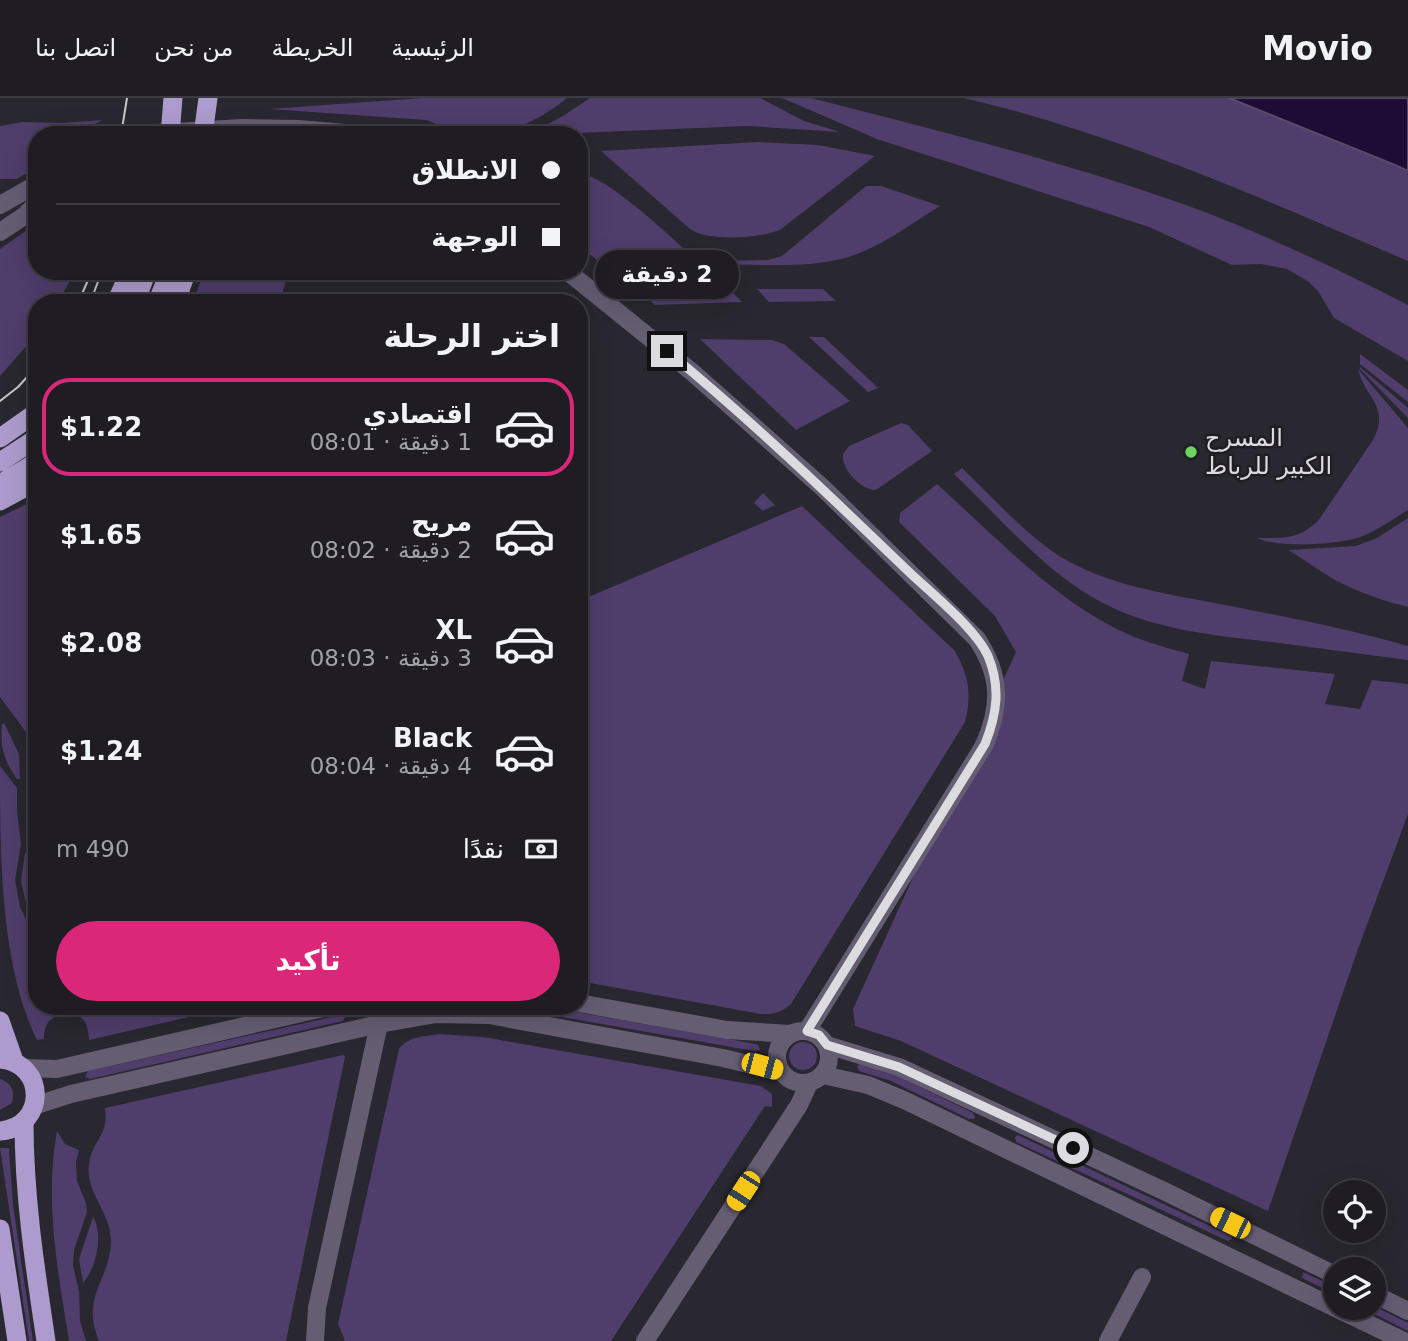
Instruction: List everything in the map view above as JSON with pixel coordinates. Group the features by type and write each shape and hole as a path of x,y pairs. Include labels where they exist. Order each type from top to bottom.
{"highway":[{"path":"171,126 173,98"},
{"path":"204,126 208,98"},
{"path":"164,294 175,280"},
{"path":"0,438 28,418"},
{"path":"0,462 28,444"},
{"path":"0,484 28,467"},
{"path":"0,501 28,486"},
{"path":"0,1021 13,1063 35,1090 29,1114 24,1159 30,1234 46,1341"},
{"path":"0,1131 14,1128 29,1114"},
{"path":"0,1229 18,1341"}],"street":[{"path":"0,205 28,189"},
{"path":"0,232 28,212"},
{"path":"578,280 692,372 823,488 977,639 987,654 995,676 997,699 994,722 985,744 799,1032 778,1048 777,1060 781,1072"},
{"path":"588,1005 727,1030 819,1035 827,1045 829,1062 645,1341"},
{"path":"13,1063 57,1069 293,1015"},
{"path":"29,1114 71,1094 378,1015 317,1308 315,1341"},
{"path":"489,1015 723,1058 781,1072 793,1081 816,1079 886,1092 1404,1341"},
{"path":"827,1045 899,1067 1323,1269"},
{"path":"991,1142 1004,1116"},
{"path":"1261,1272 1273,1245"},
{"path":"1108,1341 1142,1278"},
{"path":"1386,1300 1408,1311"}],"shaded area":[{"path":"422,98 567,98 522,126 440,126 426,120 269,109"},
{"path":"590,98 760,98 804,121 840,132 748,126 588,133 588,126 544,126"},
{"path":"782,98 811,98 1009,150 1156,195 1257,233 1408,305 1408,361 1334,318 1318,291 1309,282 1287,269 1261,264 1232,265 1149,227 877,139"},
{"path":"964,98 1229,98 1408,171 1408,261 1134,149 1078,130"},
{"path":"1229,98 1408,98 1408,171 1395,165"},
{"path":"102,120 92,126 28,126 28,172 17,179 0,179 0,126 22,122"},
{"path":"758,142 818,145 875,156 780,230 748,237 721,237 690,229 601,151"},
{"path":"588,176 627,200 706,268 609,269 588,253"},
{"path":"866,186 881,186 940,206 876,246 854,255 824,262 792,265 729,265 729,261 768,260 782,256"},
{"path":"28,229 28,280 70,280 63,294 28,294 28,344 0,376 0,249"},
{"path":"201,280 286,280 282,294 196,294"},
{"path":"757,289 823,289 836,301 769,302"},
{"path":"730,290 742,302 655,305 641,292"},
{"path":"809,337 824,337 878,388 868,392"},
{"path":"700,339 772,340 784,344 850,401 796,430"},
{"path":"1360,354 1408,390 1408,402 1360,364"},
{"path":"1359,368 1408,408 1408,418"},
{"path":"1358,369 1408,428 1408,510 1373,532 1350,540 1292,544 1257,538 1297,535 1318,521 1373,440 1378,428 1378,410"},
{"path":"901,423 908,425 932,451 876,490 858,483 845,466 843,454 849,446"},
{"path":"962,468 1012,517 1052,551 1099,575 1151,590 1306,621 1408,646 1408,660 1179,629 1134,617 1113,608 1073,585 1037,556 954,474"},
{"path":"937,484 1043,580 1088,613 1131,636 1189,654 1182,681 1205,689 1211,661 1335,674 1325,704 1360,709 1372,680 1408,684 1408,814 1358,949 1268,1211 901,1041 855,1026 853,1009 1016,652 995,616 899,522 900,513"},
{"path":"763,493 775,505 763,511 754,503"},
{"path":"28,503 28,735 0,697 0,517"},
{"path":"802,506 954,650 963,668 968,685 965,722 791,1004 784,1009 761,1014 588,983 588,597"},
{"path":"1408,518 1408,607 1371,596 1344,584 1288,550 1356,546 1377,538"},
{"path":"4,723 19,754 20,779 17,779 6,760 2,747"},
{"path":"0,766 17,788 21,844 15,880 20,907 28,924 28,1015 58,1015 48,1023 44,1039 37,1040 25,1010 16,978 5,908"},
{"path":"25,853 28,853 28,907 21,881"},
{"path":"588,1014 756,1044 760,1050 551,1015"},
{"path":"77,1015 197,1015 89,1040 86,1023"},
{"path":"341,1015 345,1017 343,1021 90,1079 85,1077 88,1071"},
{"path":"441,1034 483,1037 761,1086 772,1094 772,1107 765,1106 611,1341 345,1341 338,1324 399,1049 412,1039"},
{"path":"803,1042 813,1046 817,1056 813,1066 803,1070 793,1066 789,1056 793,1046"},
{"path":"343,1055 345,1057 286,1341 99,1341 94,1325 94,1300 106,1267 111,1241 107,1221 91,1184 89,1164 93,1149 105,1126 105,1108"},
{"path":"861,1063 885,1070 973,1113 975,1117 969,1119 891,1081 859,1071 857,1066"},
{"path":"0,1079 10,1085 13,1095 12,1103 0,1110"},
{"path":"57,1131 65,1144 79,1150 76,1162 77,1181 87,1212 74,1250 73,1266 79,1291 80,1321 86,1341 69,1341 57,1263 52,1184"},
{"path":"1018,1135 1231,1236 1232,1239 1228,1241 1016,1142 1015,1137"},
{"path":"0,1148 9,1148 13,1205 33,1341 29,1341"},
{"path":"93,1217 98,1233 97,1251 92,1269 83,1283 79,1259"},
{"path":"1303,1272 1323,1281 1323,1288 1302,1278"},
{"path":"1386,1312 1408,1323 1408,1331 1386,1320"}],"tram line":[{"path":"122,126 127,98"},
{"path":"82,294 88,280"},
{"path":"93,294 99,280"},
{"path":"0,401 28,376"}],"place":[{"name":"المسرح الكبير للرباط","path":"1191,452"}],"route":[{"path":"667,351 823,488 965,626 987,654 995,676 997,699 994,722 985,744 807,1031 819,1035 827,1045 899,1067 1073,1148"}]}
